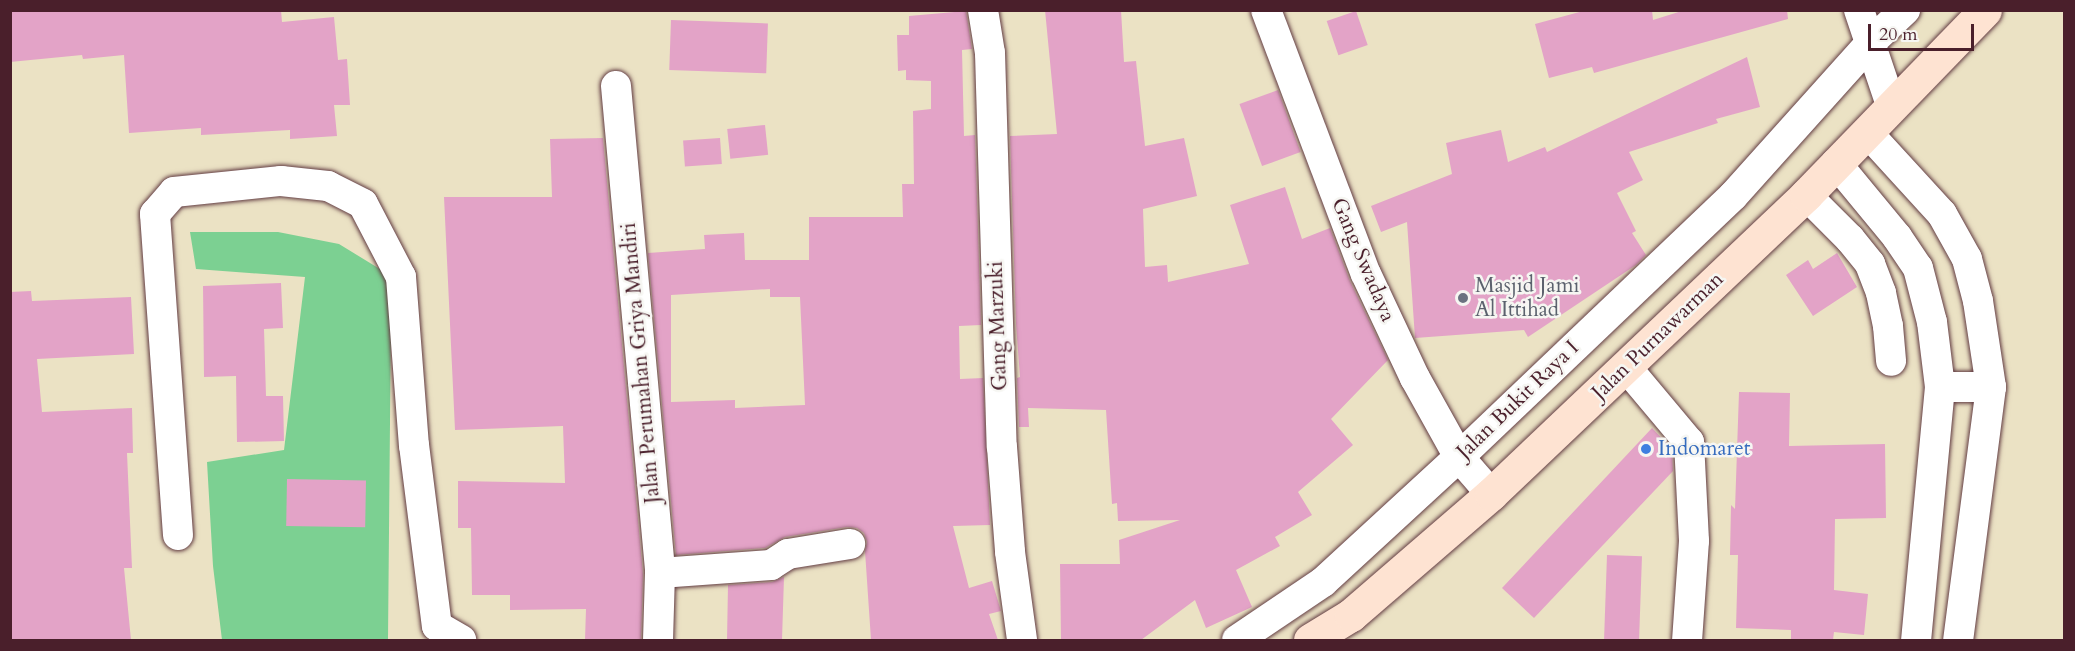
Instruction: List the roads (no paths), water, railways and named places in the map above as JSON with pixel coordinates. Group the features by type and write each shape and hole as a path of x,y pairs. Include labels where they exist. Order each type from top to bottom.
{"street":[{"name":"Gang Marzuki","path":"983,10 990,54 1002,447 1010,552 1022,640"},
{"name":"Gang Swadaya","path":"1266,10 1366,274 1415,378 1476,477"},
{"path":"1859,10 1888,95"},
{"name":"Jalan Bukit Raya I","path":"1237,640 1476,477 1733,196 1872,49 1905,10"},
{"name":"Jalan Purnawarman","path":"1310,640 1351,615 1476,477 1626,367 1806,195 1867,132 1888,95 1985,10"},
{"name":"Jalan Perumahan Griya Mandiri","path":"616,86 660,573 658,640"},
{"path":"1836,163 1918,268 1932,322 1940,387 1917,632 1959,634 1991,387 1978,301 1967,259 1942,214 1867,132"},
{"path":"178,535 154,214 174,192 281,181 328,186 363,204 401,277 414,445 437,626 461,640"},
{"path":"1806,195 1850,239 1870,264 1881,293 1888,326 1891,361"},
{"path":"1626,367 1689,442 1694,541 1687,640"},
{"path":"1940,387 1991,387"},
{"path":"660,573 771,565 788,554 850,544"}],"place":[{"name":"Masjid Jami Al Ittihad","path":"1463,298"},
{"name":"Indomaret","path":"1646,449"}]}
